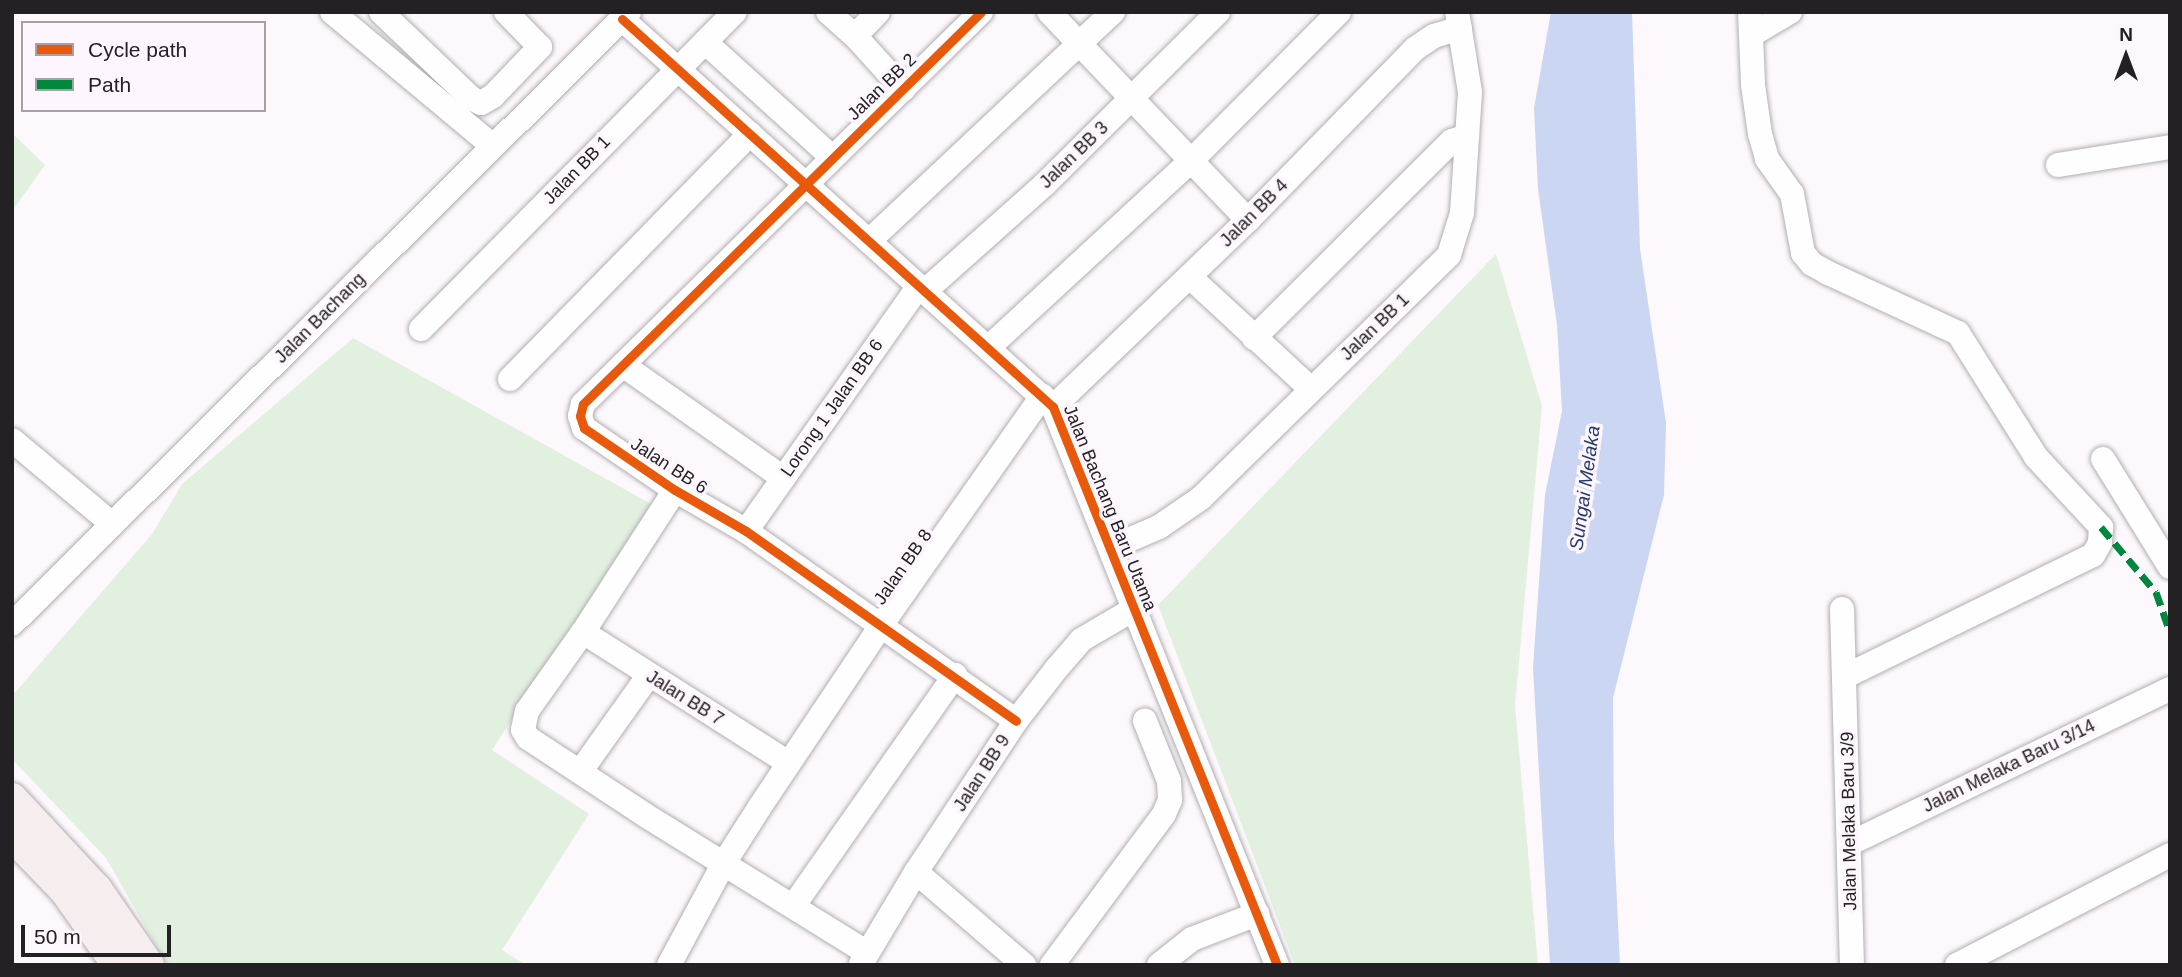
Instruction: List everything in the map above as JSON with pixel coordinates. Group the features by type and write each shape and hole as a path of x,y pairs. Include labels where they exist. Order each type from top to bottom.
{"main road":[{"path":"12,798 97,889 149,965"},
{"path":"12,836 25,854 65,891 117,965"}],"street":[{"path":"332,12 493,146"},
{"path":"381,12 471,98 481,103 493,96 540,47 506,12"},
{"name":"Jalan BB 1","path":"421,329 735,12"},
{"path":"828,12 855,36 903,89"},
{"path":"855,36 878,12"},
{"name":"Jalan BB 2","path":"805,183 981,12"},
{"path":"1049,12 1248,220"},
{"path":"869,241 1081,46 1113,12"},
{"name":"Jalan BB 3","path":"922,288 1045,184 1218,12"},
{"path":"988,348 1191,161 1339,12"},
{"path":"1790,12 1752,23 1753,85 1760,134 1768,159 1792,194 1803,253 1812,264 1828,273 1958,333 2036,457 2101,527 2100,543 2093,555 1846,676"},
{"name":"Jalan Bachang","path":"12,624 625,16"},
{"name":"Jalan Bachang Baru Utama","path":"625,16 677,68 1047,401 1110,548 1277,965"},
{"name":"Jalan BB 1","path":"1110,548 1159,527 1201,498 1449,255 1462,213 1471,92 1458,20"},
{"name":"Jalan BB 4","path":"1047,401 1190,277 1416,48 1458,20"},
{"path":"705,42 832,157"},
{"path":"510,379 750,134"},
{"path":"1254,338 1452,141 1467,136"},
{"path":"2058,165 2170,147"},
{"name":"Jalan BB 6","path":"805,183 583,404 580,416 584,428 675,490 746,531 955,675 1016,721"},
{"path":"1190,277 1311,390"},
{"name":"Lorong 1 Jalan BB 6","path":"746,531 922,288"},
{"path":"623,365 782,478"},
{"name":"Jalan BB 8","path":"669,965 724,863 882,624 1047,401"},
{"path":"12,440 112,524"},
{"path":"2103,459 2170,567"},
{"path":"675,490 583,632 527,711 523,721 528,738 794,905 863,958"},
{"name":"Jalan Melaka Baru 3/9","path":"1842,608 1852,965"},
{"name":"Jalan BB 9","path":"863,958 916,872 1016,721 1081,640 1134,609"},
{"name":"Jalan BB 7","path":"583,632 789,764"},
{"path":"580,772 649,675"},
{"path":"794,905 955,675"},
{"name":"Jalan Melaka Baru 3/14","path":"1849,844 2170,689"},
{"path":"1052,965 1164,814 1170,800 1169,781 1145,721"},
{"path":"1957,965 2170,855"},
{"path":"916,872 1024,965"},
{"path":"1159,965 1192,939 1257,914"}],"green space":[{"path":"12,133 45,165 12,211"},
{"path":"1496,254 1542,406 1515,706 1538,965 1295,965 1158,605"},
{"path":"353,338 651,504 492,750 589,814 502,950 526,965 167,965 106,858 12,759 12,696 152,534 182,484"}],"water":[{"name":"Sungai Melaka","path":"1551,12 1632,12 1640,249 1666,423 1664,495 1613,698 1614,839 1620,965 1550,965 1533,668 1545,495 1562,411 1557,325 1538,189 1534,108"}],"marked path":[{"path":"2101,527 2156,592 2170,632"}],"cycle path":[{"path":"981,12 583,404 580,416 584,428 675,490 746,531 1016,721"},
{"path":"622,19 1053,407 1277,965"}]}
